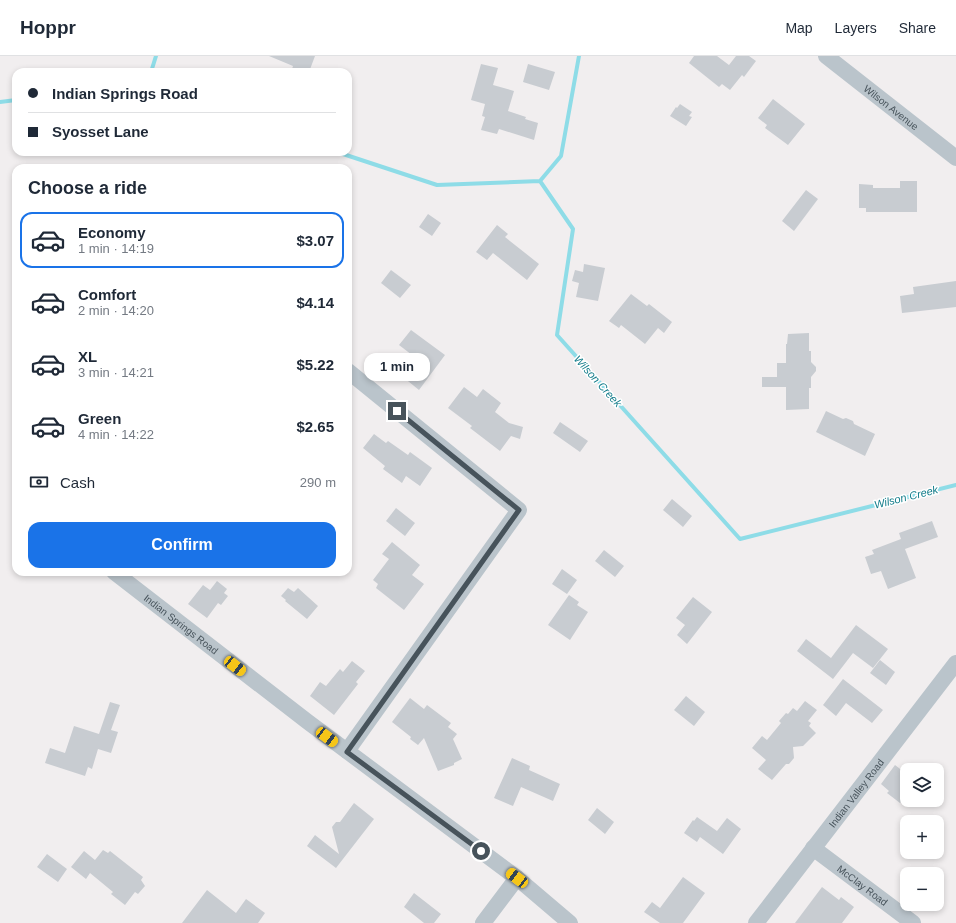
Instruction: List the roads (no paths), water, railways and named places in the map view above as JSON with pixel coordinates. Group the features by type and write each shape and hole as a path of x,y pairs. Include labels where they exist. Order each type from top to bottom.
{"street":[{"name":"Wilson Avenue","path":"826,56 956,158"},
{"path":"347,752 519,510 352,374"},
{"name":"Indian Springs Road","path":"119,576 347,752 517,878"},
{"name":"Indian Valley Road","path":"756,923 956,663"},
{"name":"McClay Road","path":"813,848 913,923"},
{"path":"484,923 517,878 570,923"}],"waterway":[{"path":"152,68 156,56"},
{"path":"540,181 561,156 579,56"},
{"name":"Wilson Creek","path":"0,102 12,100"},
{"name":"Wilson Creek","path":"349,156 437,185 540,181 573,229 557,335 740,539 956,485"}]}
